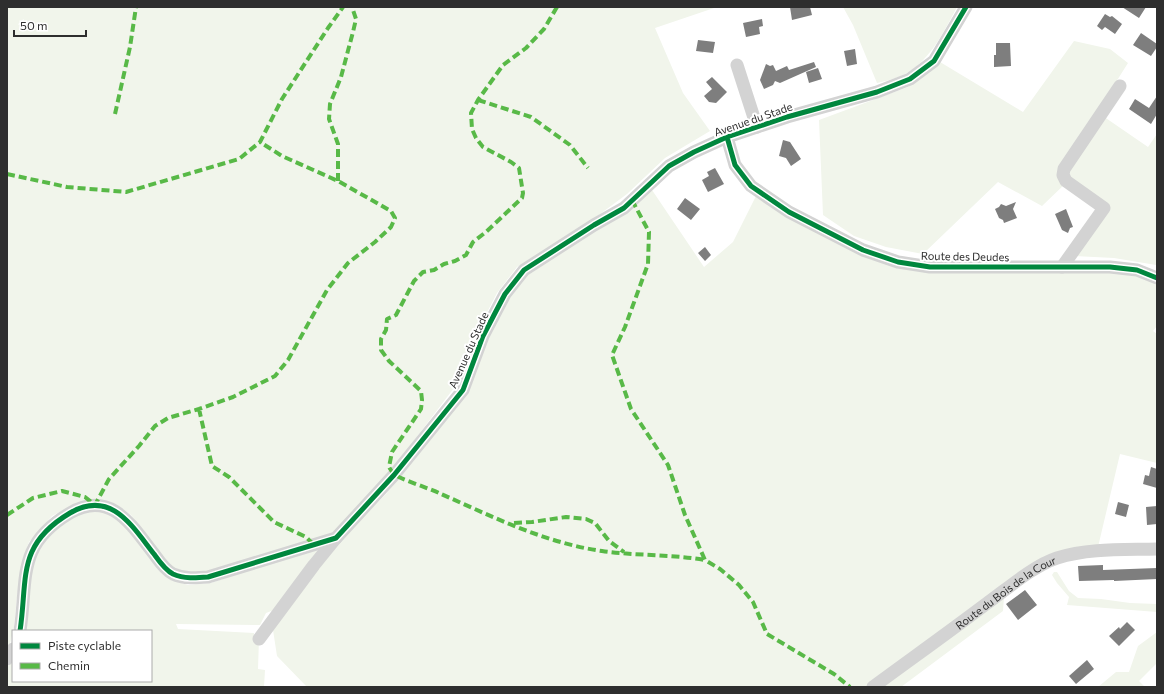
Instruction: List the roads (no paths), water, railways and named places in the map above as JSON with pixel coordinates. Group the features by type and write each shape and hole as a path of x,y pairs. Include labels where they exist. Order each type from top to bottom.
{"street":[{"name":"Avenue du Stade","path":"259,639 336,538 394,475 463,390 483,336 504,294 524,270 594,225 624,208 668,166 726,137 877,92 910,79 934,61 966,7"},
{"path":"737,65 757,127"},
{"path":"1062,267 1104,208 1066,181 1063,175 1064,169 1120,86"},
{"name":"Route des Deudes","path":"726,137 735,165 751,186 789,212 863,250 898,262 930,267 1110,267 1137,270 1157,278"},
{"path":"20,630 28,558 37,540 55,522 77,509 95,505 112,509 127,519 160,562 172,573 186,578 208,577 336,538"},
{"name":"Route du Bois de la Cour","path":"873,687 1001,593 1049,562 1066,556 1091,552 1157,549"}]}
